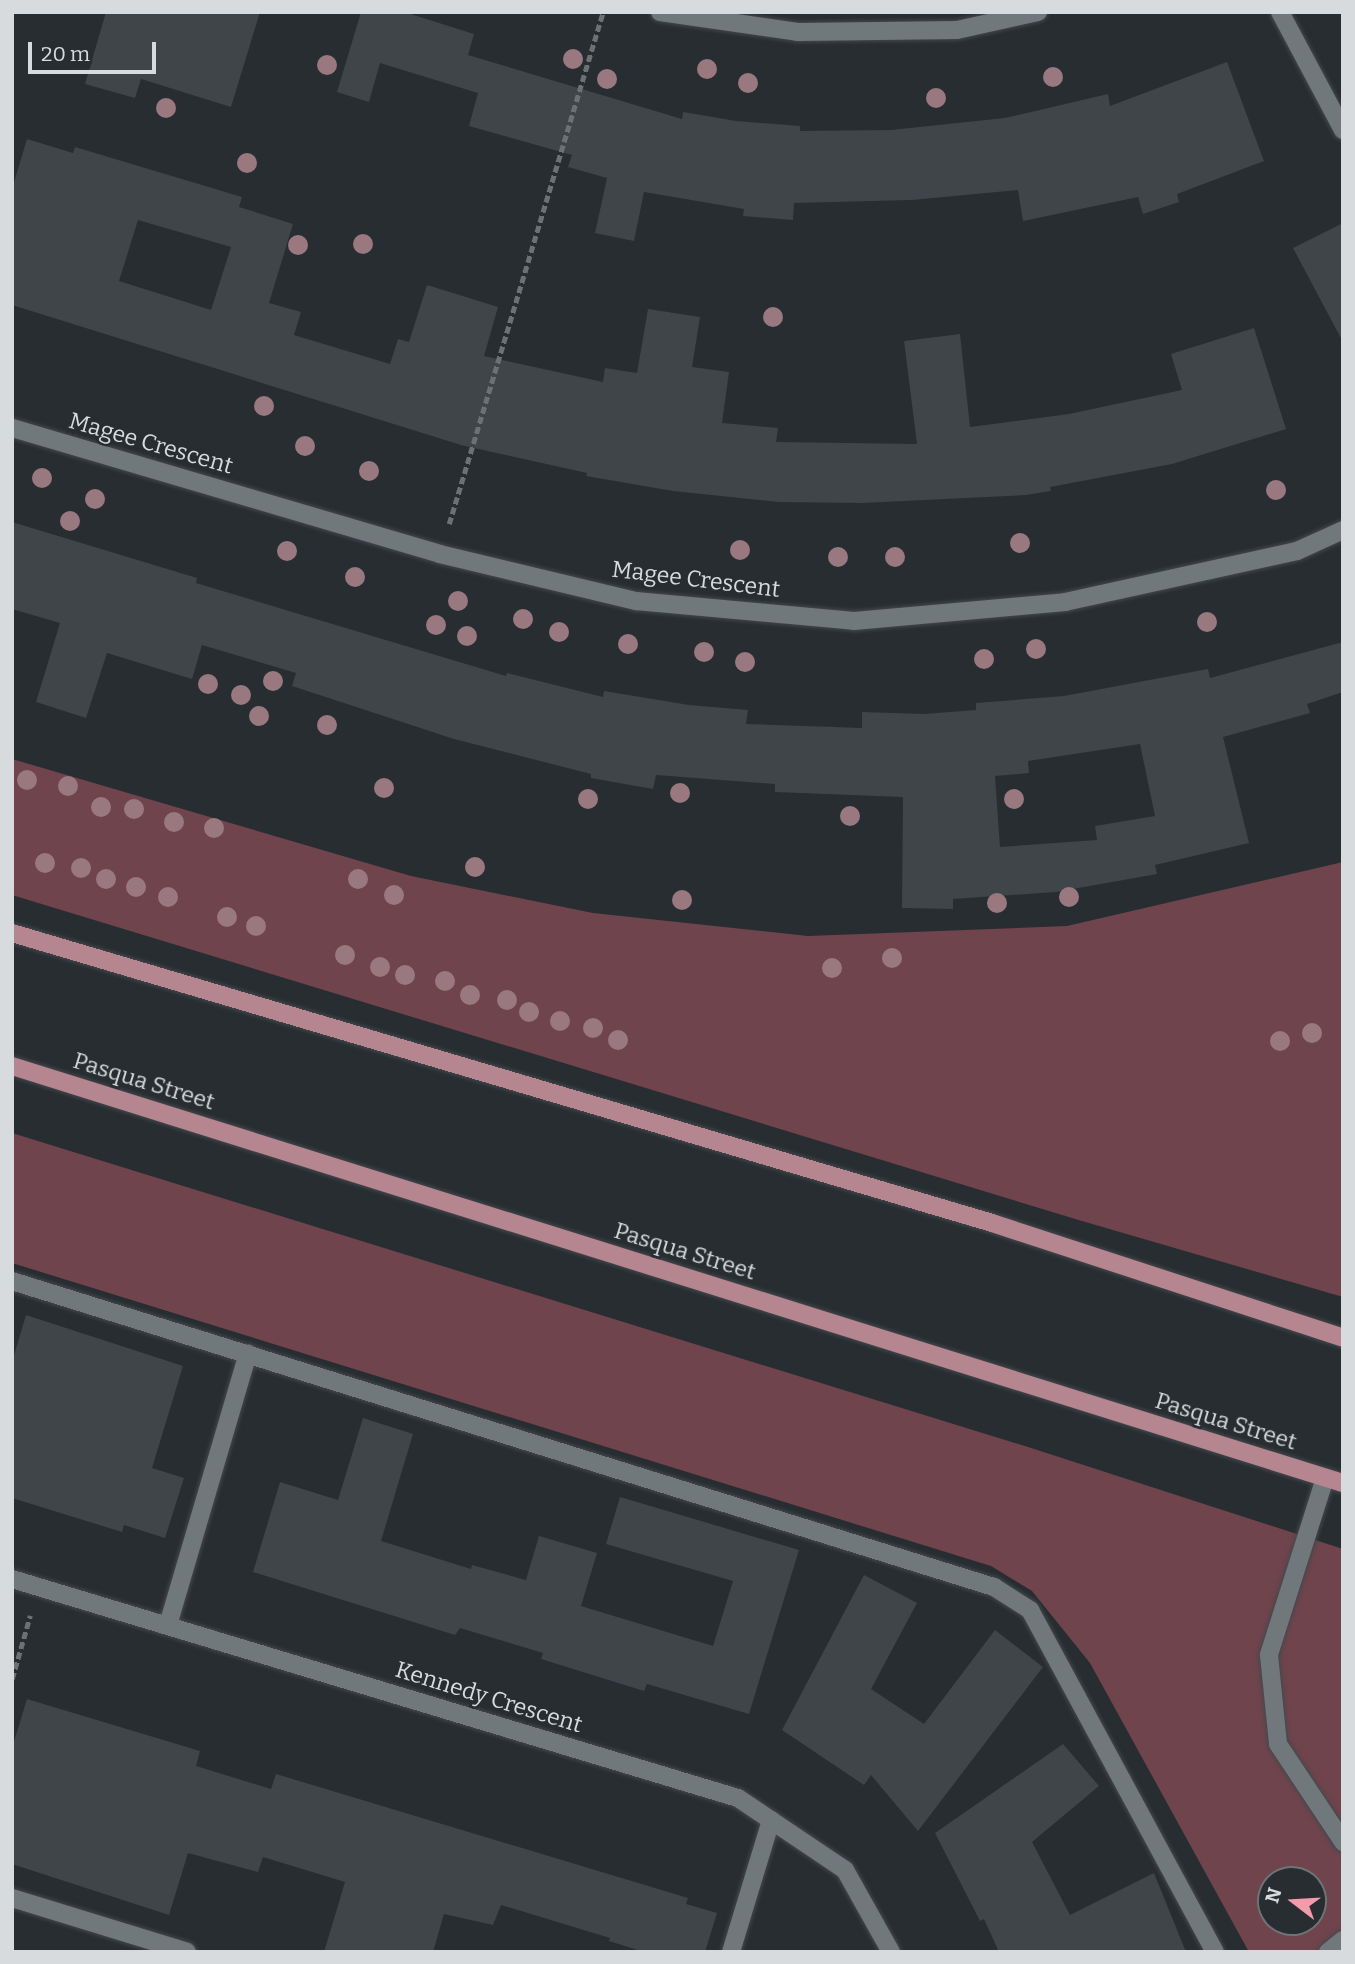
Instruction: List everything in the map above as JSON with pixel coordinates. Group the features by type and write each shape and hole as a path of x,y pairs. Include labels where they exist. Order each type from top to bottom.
{"main road":[{"path":"12,933 992,1223 1343,1338"},
{"name":"Pasqua Street","path":"12,1066 1334,1481"}],"street":[{"path":"660,12 798,32 957,30 1038,12"},
{"path":"1280,12 1343,130"},
{"name":"Magee Crescent","path":"12,428 440,554 636,601 854,621 1065,602 1297,551 1343,530"},
{"path":"12,1280 994,1587 1030,1610 1215,1952"},
{"path":"168,1625 248,1354"},
{"path":"1334,1481 1269,1655 1278,1744 1343,1842"},
{"name":"Kennedy Crescent","path":"12,1578 738,1798 845,1870 891,1952"},
{"path":"731,1952 771,1820"},
{"path":"12,1898 187,1952"},
{"path":"1328,1952 1343,1940"}],"path":[{"path":"440,554 603,12"},
{"path":"12,1679 39,1586"}],"shaded area":[{"path":"12,759 411,876 593,913 808,936 1067,926 1343,862 1343,1297 1082,1221 12,895"},
{"path":"12,1133 1028,1447 1343,1549 1343,1952 1249,1952 1090,1663 1032,1591 991,1566 12,1263"}],"building":[{"path":"106,12 260,12 231,107 141,79 135,98 85,84"},
{"path":"361,12 404,12 474,34 468,55 682,119 683,112 736,121 800,126 800,131 891,130 1005,118 1108,94 1110,106 1227,62 1264,161 1177,194 1179,202 1143,214 1138,197 1023,221 1018,190 912,200 794,203 793,220 743,216 744,209 644,192 634,241 595,233 607,178 568,167 572,155 469,126 478,93 380,63 369,102 337,92"},
{"path":"27,139 73,153 75,147 242,197 239,207 293,224 269,303 301,312 294,335 390,364 398,339 409,342 427,285 498,307 484,356 603,382 605,368 637,373 648,309 700,317 692,367 729,372 722,423 778,428 776,442 917,444 904,341 960,334 970,427 1069,414 1182,390 1171,354 1254,328 1286,429 1172,464 1050,487 1051,491 1026,495 862,503 779,502 673,491 586,476 587,473 461,445 12,305 12,189","holes":["138,220 231,247 211,310 119,281"]},
{"path":"1343,223 1343,342 1293,248"},
{"path":"12,522 197,578 196,583 506,676 507,673 603,697 604,691 689,705 748,710 746,724 862,728 862,712 924,714 976,710 976,703 1064,696 1208,669 1210,678 1343,642 1343,692 1307,704 1310,713 1223,737 1249,843 1155,865 1157,874 1056,892 953,899 953,909 902,908 903,797 775,792 775,784 656,775 653,789 591,778 591,774 454,739 292,686 296,673 202,645 192,679 107,653 86,718 36,702 60,623 12,609","holes":["1140,744 1155,816 1095,826 1097,840 1000,847 995,776 1029,773 1028,761"]},
{"path":"26,1315 183,1366 152,1468 184,1478 165,1538 124,1525 122,1532 12,1498 12,1362"},
{"path":"363,1418 413,1434 381,1541 471,1569 472,1565 526,1580 539,1536 597,1553 581,1606 713,1646 733,1581 606,1544 620,1497 799,1550 749,1714 647,1684 644,1691 541,1659 543,1653 460,1628 455,1635 253,1572 280,1482 338,1500"},
{"path":"864,1575 917,1603 871,1689 924,1724 995,1630 1043,1667 918,1831 871,1775 864,1785 782,1730"},
{"path":"27,1699 200,1751 196,1766 271,1789 276,1774 688,1898 686,1904 717,1913 705,1952 644,1952 609,1941 610,1938 501,1905 493,1925 444,1914 433,1952 324,1952 345,1882 263,1857 258,1872 188,1853 169,1915 12,1864 12,1748"},
{"path":"1063,1744 1099,1786 1032,1842 1070,1915 1154,1873 1186,1952 999,1952 984,1919 980,1921 935,1833"}]}
